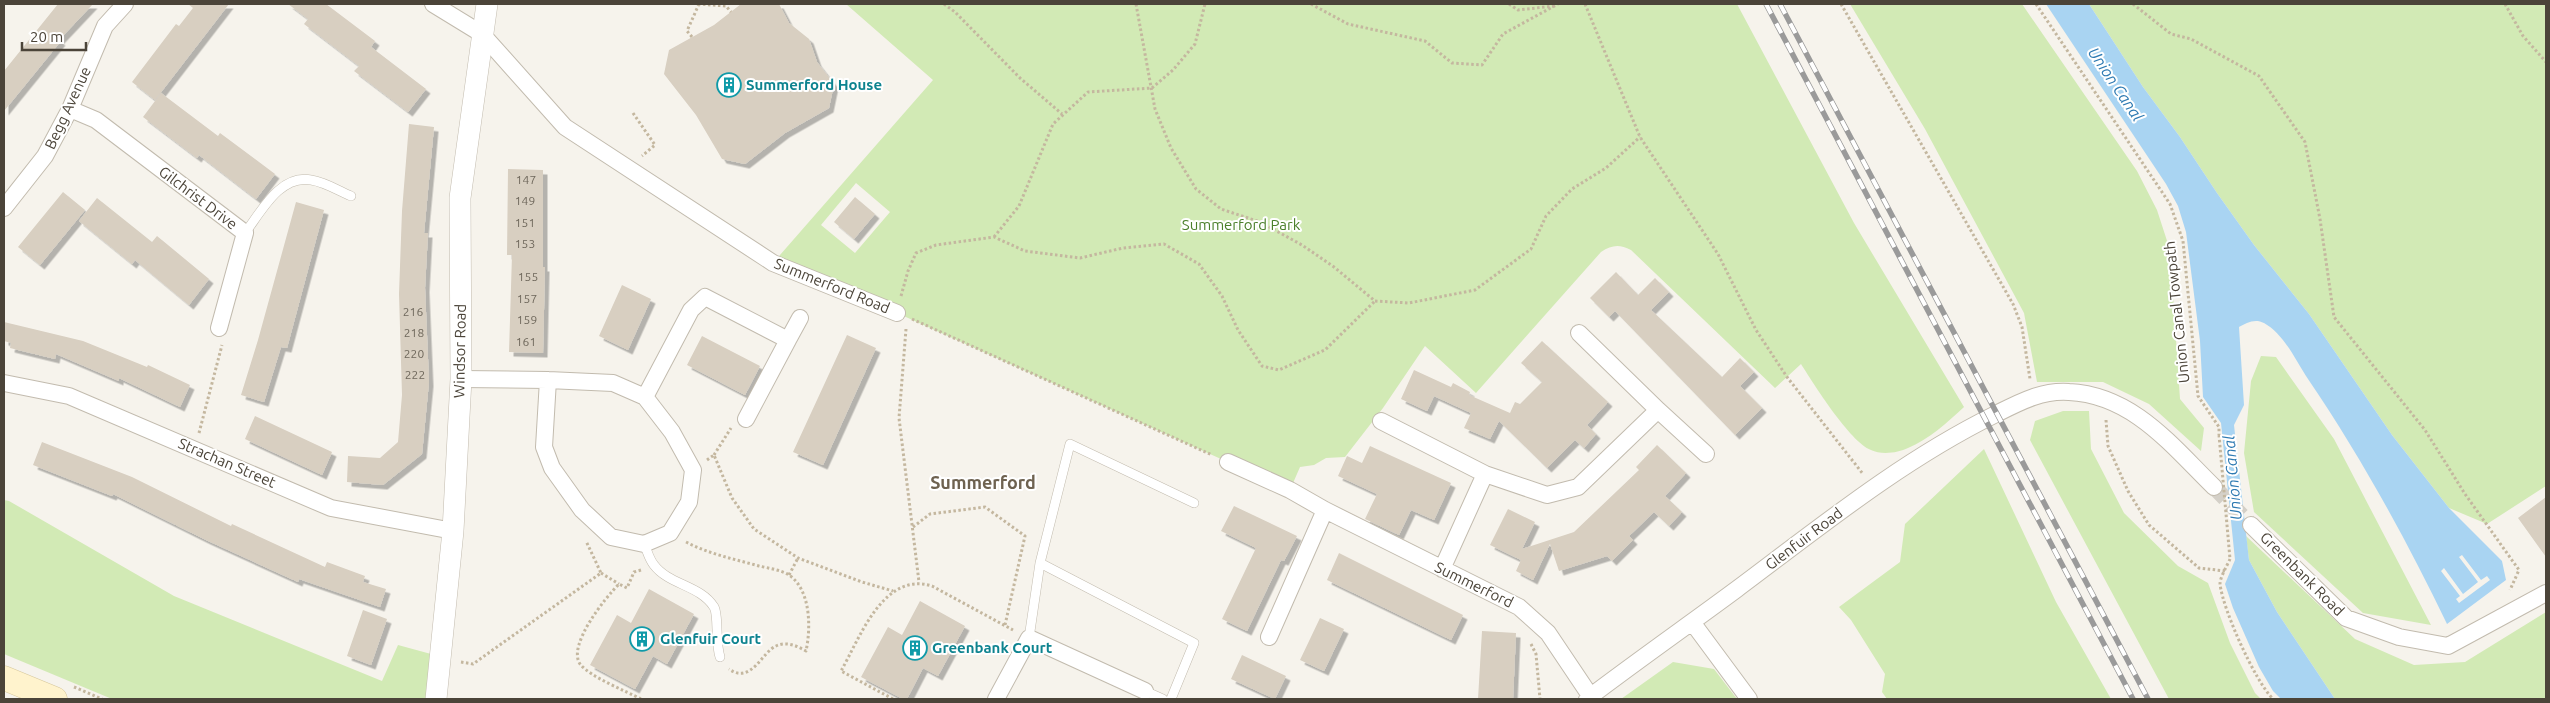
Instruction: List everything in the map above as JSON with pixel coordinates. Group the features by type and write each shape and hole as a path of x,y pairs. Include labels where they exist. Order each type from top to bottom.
{"main road":[{"path":"4,678 54,699"}],"street":[{"name":"Begg Avenue","path":"4,208 45,156 70,108 105,26 125,4"},
{"name":"Summerford Road","path":"433,4 482,34 565,127 773,263 902,315"},
{"name":"Windsor Road","path":"436,699 438,658 453,531 461,380 460,198 487,4"},
{"name":"Gilchrist Drive","path":"70,108 96,120 245,233 219,328"},
{"path":"645,397 691,310 704,297 788,340"},
{"path":"746,420 800,318"},
{"path":"1579,333 1706,454"},
{"path":"461,380 548,380 613,383 645,397 672,432 693,470 689,502 670,533 644,544 611,537 582,510 552,468 544,447 548,380"},
{"name":"Strachan Street","path":"4,383 69,396 331,508 453,531"},
{"path":"2032,397 2051,392 2070,392 2104,398 2124,406 2149,423 2214,487"},
{"name":"Glenfuir Road","path":"1589,698 1873,488 1977,424 2032,397"},
{"path":"1381,421 1485,474 1547,495 1578,487 1658,410"},
{"name":"Summerford","path":"1228,462 1290,490 1325,510 1519,607 1548,633 1589,698"},
{"path":"1442,569 1485,474"},
{"path":"1269,637 1325,510"},
{"name":"Greenbank Road","path":"2251,525 2346,618 2399,637 2448,646 2546,593"},
{"path":"1692,622 1749,699"},
{"path":"996,699 1029,638 1145,691"}],"lane":[{"path":"245,233 276,193 290,182 311,180 351,196"},
{"path":"1029,638 1040,563 1070,444 1194,503"},
{"path":"644,544 654,565 678,582 702,593 715,609 716,645 720,657"},
{"path":"1040,563 1194,643 1171,699"},
{"path":"1145,691 1163,699"}],"path":[{"path":"692,37 687,31 699,4 726,6 730,12"},
{"path":"944,4 955,12 1020,78 1062,114"},
{"path":"1136,4 1142,48 1152,88 1154,109 1171,148 1196,188 1221,209 1260,222 1302,245 1334,267 1375,301 1409,303 1475,290 1531,249 1546,216 1572,189 1606,168 1640,137"},
{"path":"994,238 1018,206 1054,124 1062,114 1088,92 1152,88 1173,70 1195,44 1205,4"},
{"path":"1311,4 1348,24 1425,41 1452,63 1482,65 1503,34 1557,5"},
{"path":"1509,4 1518,10 1557,5"},
{"path":"1585,4 1640,137 1718,254 1756,330 1781,370 1873,488"},
{"path":"1841,4 2013,304 2022,327 2032,397"},
{"name":"Union Canal Towpath","path":"2036,4 2170,204 2183,241 2198,396 2219,427 2230,559 2220,582 2223,599 2246,654 2267,693 2273,699"},
{"path":"2133,4 2171,34 2192,39 2259,76 2305,142 2320,220 2334,317 2425,430 2465,494 2519,570 2512,588 2506,594"},
{"path":"2505,4 2523,36 2546,62"},
{"path":"629,169 654,145 633,113"},
{"path":"919,582 899,418 902,315 908,271 916,253 936,245 994,238 1026,251 1080,258 1122,248 1164,244 1199,264 1222,296 1238,330 1262,366 1280,370 1325,350 1375,301"},
{"name":"Summerford Road","path":"902,315 1228,462"},
{"path":"194,450 223,350 219,328"},
{"path":"2104,398 2108,446 2128,491 2149,524 2199,568 2225,571"},
{"path":"693,470 714,455 738,415 746,420"},
{"path":"714,455 732,498 754,529 798,558 862,582 893,591"},
{"path":"913,527 930,514 985,507 1024,536 1005,625"},
{"path":"670,533 703,551 789,575 799,587 809,615 810,633 806,651 791,643 776,646 762,661 744,673 735,673 726,667 720,657"},
{"path":"585,538 601,573 627,588 634,572 654,565"},
{"path":"789,575 798,558"},
{"path":"438,658 473,664 601,573"},
{"path":"893,699 841,671 876,608 893,591 919,582 932,586 1029,638"},
{"path":"619,584 604,600 582,637 578,651 579,663 587,670 641,699"},
{"path":"1530,642 1536,654 1540,699"}],"green space":[{"name":"Summerford Park","path":"846,4 1737,4 1854,223 1964,407 1938,430 1915,445 1895,452 1884,453 1871,450 1862,445 1843,424 1801,364 1775,388 1631,250 1616,246 1601,252 1476,393 1425,346 1383,408 1345,457 1326,458 1314,465 1300,467 1290,490 897,313 773,263 933,80","holes":["856,183 890,212 855,253 821,225"]},
{"path":"1850,4 2022,4 2137,171 2157,210 2170,250 2180,399 2204,428 2201,451 2149,404 2103,382 2037,382 2024,313 1925,129"},
{"path":"2089,4 2546,4 2546,486 2487,524 2449,508 2392,435 2309,314 2254,245 2180,137 2143,87"},
{"path":"2261,356 2276,357 2334,439 2431,625 2363,613 2254,512 2244,453 2251,381"},
{"path":"2063,411 2089,411 2091,449 2124,513 2178,566 2208,583 2230,643 2255,693 2261,699 2169,699 2030,440 2035,421"},
{"path":"1984,449 2056,602 2111,699 1887,699 1882,692 1885,674 1851,620 1839,607 1900,562 1905,524"},
{"path":"4,500 9,501 174,596 382,681 398,645 431,654 426,699 112,699 4,654"},
{"path":"2246,536 2355,639 2414,665 2465,662 2546,612 2546,699 2335,699 2277,612 2249,560"},
{"path":"1673,662 1714,669 1737,699 1621,699"}],"water":[{"name":"Union Canal","path":"2046,4 2089,4 2143,87 2180,137 2217,193 2254,245 2309,314 2392,435 2449,508 2502,561 2506,580 2447,624 2382,499 2328,408 2289,348 2278,334 2264,323 2254,321 2239,327 2244,405 2234,425 2249,560 2277,612 2335,699 2281,699 2273,691 2259,667 2233,608 2225,584 2235,560 2221,423 2203,397 2200,341 2186,232 2178,206 2166,184"}],"pier":[{"path":"2462,555 2481,580 2487,576 2490,580 2459,603 2456,599 2460,596 2441,571 2444,568 2463,594 2478,582 2459,557"}],"building":[{"path":"58,4 93,4 59,40 61,41 4,111 4,71"},
{"path":"188,4 229,4 155,100 132,82 176,24 179,26 193,8"},
{"path":"288,4 326,4 375,41 371,47 426,89 408,112 354,71 359,66 304,24 308,19"},
{"name":"Summerford House","path":"741,4 779,4 789,23 809,39 817,62 834,84 829,108 785,133 745,164 722,159 696,115 664,74 669,50 714,25"},
{"path":"161,93 218,136 220,133 275,174 256,199 199,155 197,158 143,117"},
{"path":"409,124 434,127 424,233 428,233 425,288 429,382 422,454 383,485 347,482 348,456 380,458 398,442 402,395 399,294 402,211"},
{"path":"508,169 543,170 543,267 545,267 543,353 509,352 512,255 507,255"},
{"path":"63,192 85,210 40,265 18,247"},
{"path":"855,197 875,214 854,239 834,222"},
{"path":"97,198 152,242 157,236 209,279 189,305 135,260 132,264 79,221"},
{"path":"296,202 324,210 287,348 281,347 264,402 241,395"},
{"path":"1616,272 1638,295 1655,278 1669,292 1651,310 1722,377 1740,358 1754,372 1740,386 1762,408 1735,435 1615,311 1609,317 1590,298"},
{"path":"622,285 651,299 628,350 599,336"},
{"path":"4,322 83,341 147,367 148,365 190,385 180,407 119,378 119,381 56,354 55,359 10,348 11,343 4,341"},
{"path":"847,335 876,348 823,465 793,452"},
{"path":"702,336 760,366 745,395 687,365"},
{"path":"1542,341 1608,402 1587,425 1596,434 1584,448 1575,440 1547,468 1499,421 1490,439 1464,428 1471,413 1434,396 1427,411 1401,399 1414,370 1451,387 1453,383 1470,392 1469,395 1510,413 1515,402 1520,404 1542,382 1521,363"},
{"path":"255,416 332,452 322,475 245,439"},
{"path":"42,442 132,477 231,526 232,524 325,567 327,562 365,576 363,582 386,589 380,607 299,579 298,582 206,540 113,494 112,496 33,465"},
{"path":"1657,445 1686,473 1665,496 1682,512 1669,526 1654,512 1629,536 1633,540 1612,561 1607,556 1559,571 1550,544 1533,580 1516,571 1521,560 1490,545 1508,509 1535,522 1522,549 1574,532 1639,470 1636,467"},
{"path":"1370,446 1451,483 1434,520 1411,510 1399,535 1365,519 1377,494 1338,476 1347,456 1362,463"},
{"path":"2546,497 2546,557 2518,518"},
{"path":"1234,506 1297,536 1284,561 1281,560 1247,631 1222,619 1256,548 1221,531"},
{"path":"1339,553 1463,615 1451,640 1327,580"},
{"name":"Glenfuir Court","path":"649,589 694,614 667,664 653,656 635,689 590,665 617,615 631,623"},
{"name":"Greenbank Court","path":"920,601 965,626 938,676 923,668 907,699 903,699 861,677 888,627 902,635"},
{"path":"363,610 387,619 371,665 347,656"},
{"path":"1320,618 1344,629 1324,671 1300,660"},
{"path":"1482,631 1516,633 1513,699 1478,699"},
{"path":"1242,655 1286,676 1275,699 1231,679"}],"tunnel":[{"path":"2214,487 2251,525"}],"railway":[{"path":"1766,4 2133,699"},
{"path":"1780,4 2148,699"}],"place":[{"name":"Summerford House","path":"729,85"},
{"name":"Glenfuir Court","path":"642,639"},
{"name":"Greenbank Court","path":"915,648"}],"district":[{"name":"Summerford","path":"983,483"}]}
